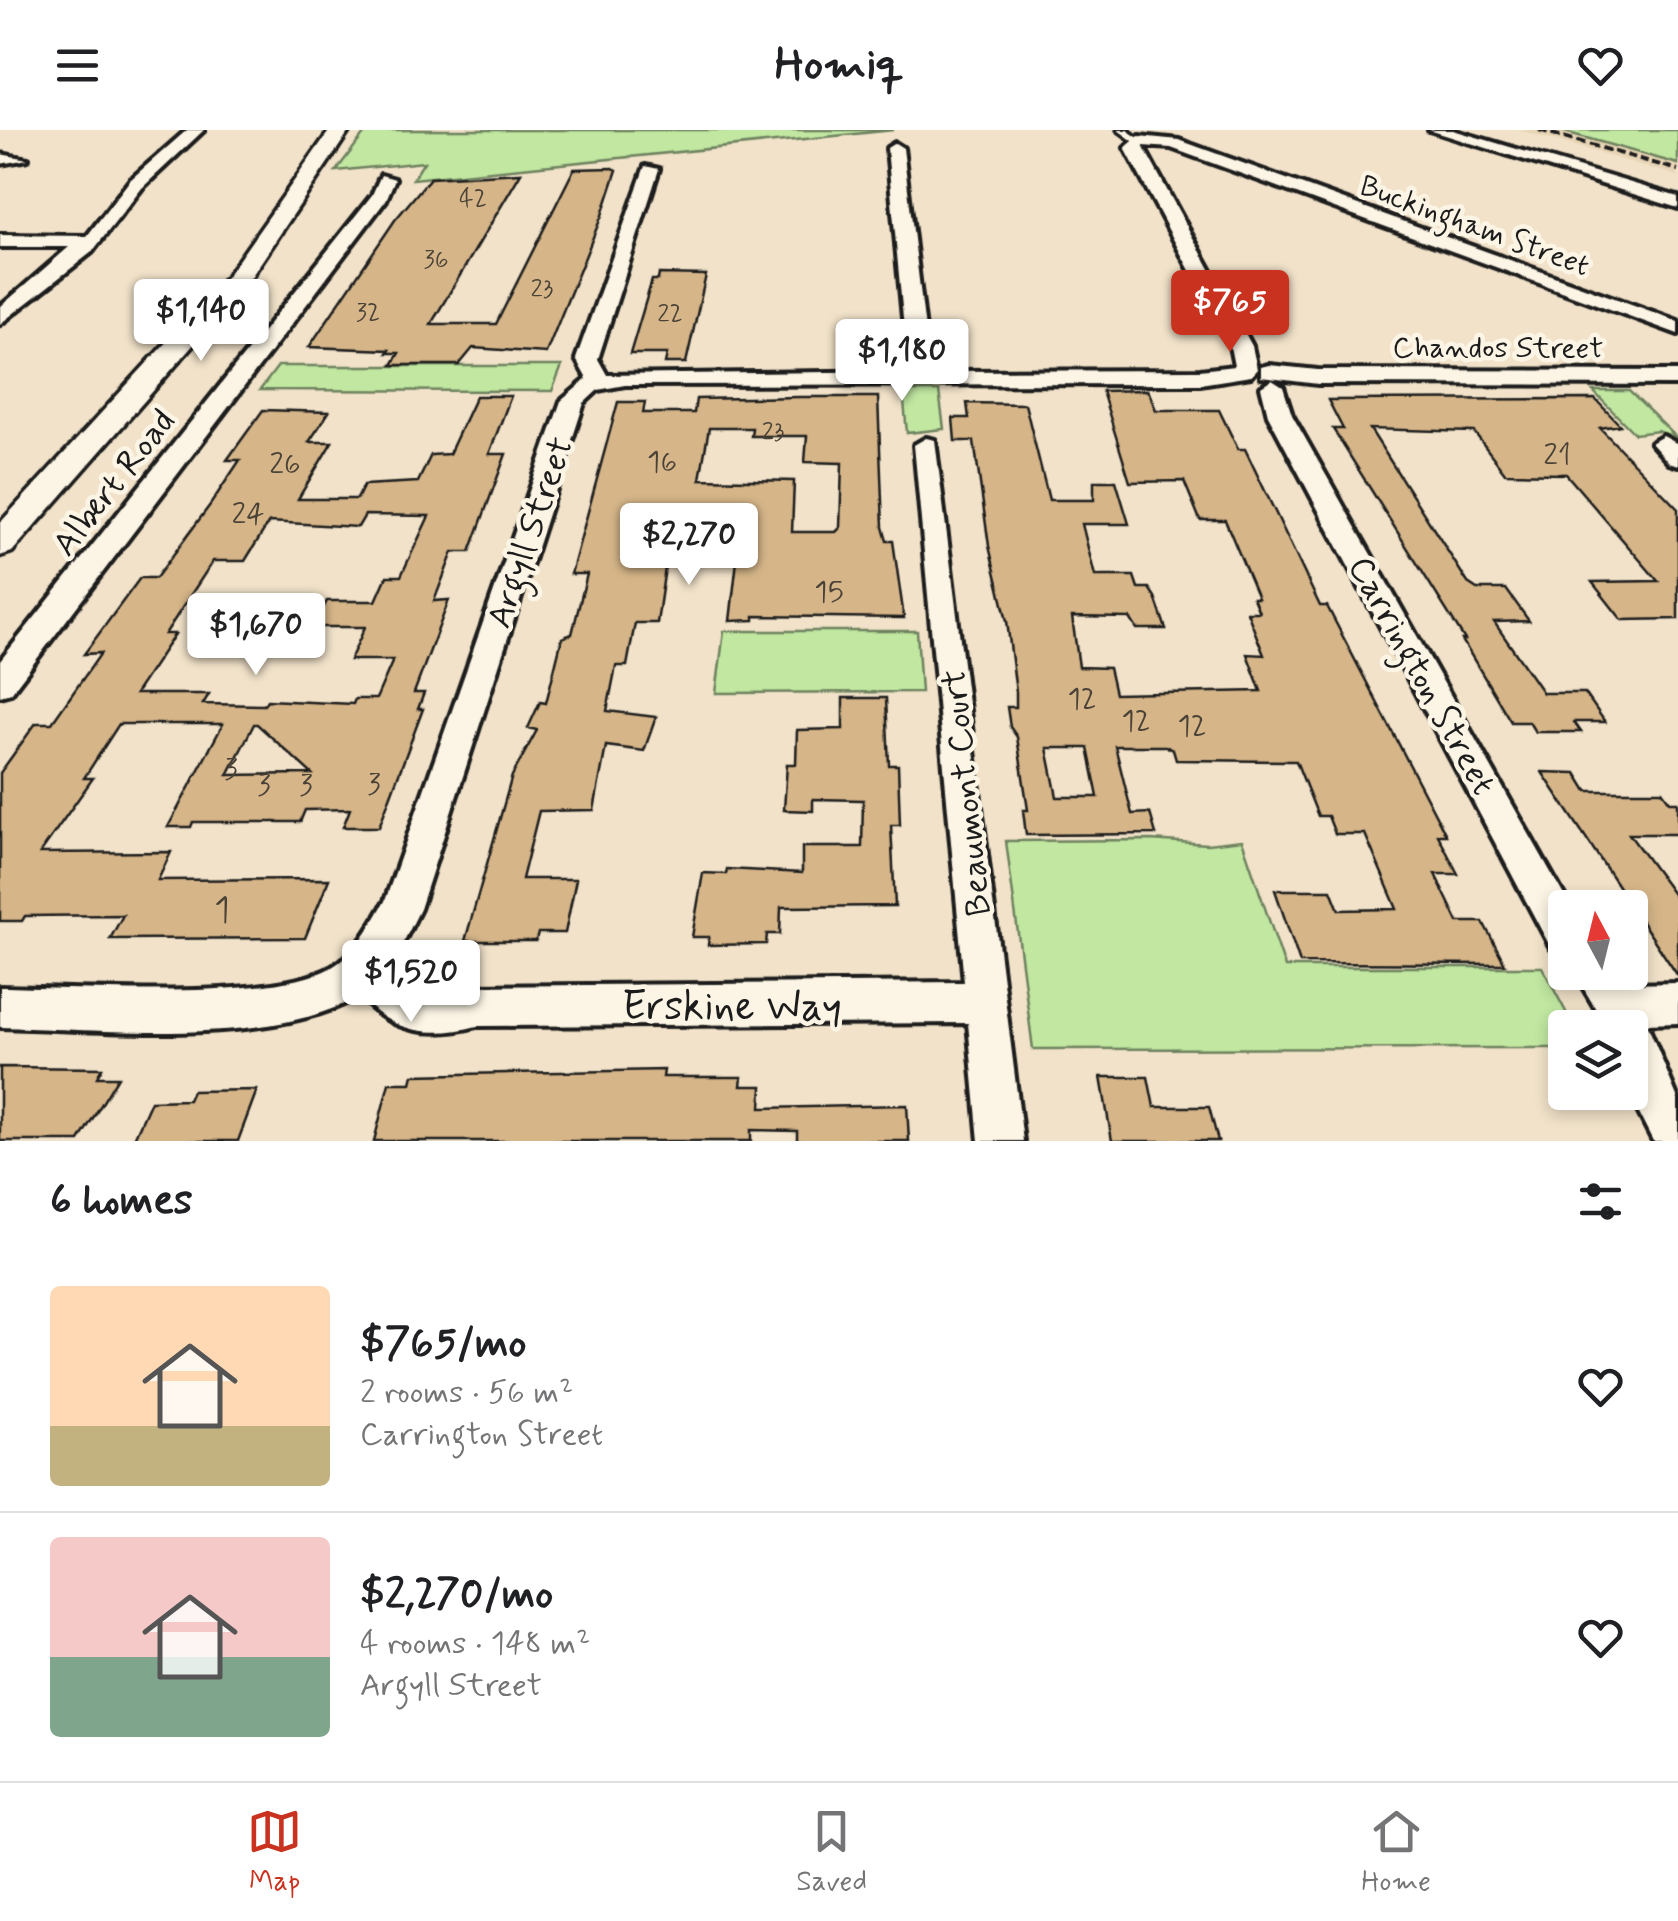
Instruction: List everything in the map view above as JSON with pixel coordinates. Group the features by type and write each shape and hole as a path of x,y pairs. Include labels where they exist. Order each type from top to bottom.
{"street":[{"path":"0,241 83,241 102,233 164,155 196,130"},
{"path":"0,544 236,281 340,130"},
{"path":"1437,130 1678,203"},
{"name":"Buckingham Street","path":"1131,136 1173,143 1678,328"},
{"name":"Carrington Street","path":"1131,136 1134,148 1548,904"},
{"path":"895,148 920,378"},
{"path":"0,158 20,159"},
{"path":"651,168 587,359 600,380 1260,379"},
{"name":"Albert Road","path":"0,684 380,196 387,179"},
{"path":"0,318 78,256 83,241"},
{"name":"Chandos Street","path":"1260,379 1678,378"},
{"name":"Argyll Street","path":"374,971 401,931 401,909 573,401 584,388 600,380"},
{"name":"Beaumont Court","path":"926,445 1001,1141"},
{"path":"0,1007 261,1006 293,1014 311,1013 338,1006 374,971"},
{"name":"Erskine Way","path":"374,971 387,997 425,1016 449,1016 477,1006 988,1002"},
{"path":"1608,990 1646,1084 1677,1141"},
{"path":"1616,990 1678,1004"}],"shaded area":[{"path":"1519,130 1559,130 1678,164 1678,176"}],"green space":[{"path":"367,130 894,130 413,179 424,162 336,171"},
{"path":"1558,130 1678,130 1678,164"},
{"path":"278,366 562,366 552,391 260,390"},
{"path":"903,391 939,391 944,429 907,433"},
{"path":"1593,391 1629,391 1677,438 1658,431 1635,434"},
{"path":"724,631 917,631 921,692 716,693"},
{"path":"1151,840 1207,844 1242,840 1285,967 1542,967 1548,990 1554,990 1565,1010 1548,1010 1548,1048 1033,1049 1006,841"}],"building":[{"path":"574,169 617,170 602,215 546,353 473,348 459,365 392,365 399,353 387,353 389,350 309,347 395,220 430,178 521,173 431,324 496,324"},
{"path":"659,274 706,275 686,363 665,363 667,354 630,354 652,280 658,280"},
{"path":"1148,390 1156,410 1219,410 1238,449 1245,449 1320,606 1327,606 1446,835 1438,835 1458,874 1435,874 1458,922 1483,922 1505,964 1300,963 1275,890 1331,890 1339,910 1397,909 1365,834 1335,834 1328,816 1318,816 1296,761 1176,760 1173,750 1165,746 1115,746 1132,814 1150,813 1156,834 1026,835 1023,810 1028,810 1017,737 1010,727 1007,707 1016,707 1016,692 1007,621 989,546 974,441 955,441 953,418 969,418 967,403 1025,404 1049,500 1094,500 1094,481 1116,481 1129,524 1082,524 1095,576 1134,576 1138,588 1149,588 1155,597 1166,629 1137,629 1130,618 1072,617 1079,667 1109,668 1115,694 1261,691 1247,654 1264,655 1247,612 1259,612 1253,598 1258,598 1225,520 1200,520 1184,481 1130,482 1102,391","holes":["1047,748 1088,748 1098,797 1057,797"]},
{"path":"476,396 511,396 489,454 506,454 470,552 453,552 434,601 449,600 414,693 424,693 418,709 423,709 379,827 343,827 350,809 305,810 300,822 193,822 191,827 168,827 223,724 119,724 84,778 93,778 40,853 171,852 158,880 329,879 305,938 110,939 123,915 25,916 22,921 0,921 0,773 36,723 52,723 101,653 84,654 140,578 156,578 210,505 240,460 227,460 263,410 329,412 309,442 332,442 298,499 357,499 364,485 418,482 431,455 449,454","holes":["365,515 429,516 401,576 387,576 376,601 327,601 314,627 365,627 350,660 393,660 376,699 355,699 353,704 267,700 264,705 203,704 209,694 135,694 175,634 165,634 213,561 245,561 269,522 358,527","257,724 312,774 228,775"]},
{"path":"878,397 883,527 887,541 893,541 904,618 754,616 754,620 730,621 741,526 671,526 657,623 635,623 627,666 616,666 607,711 656,717 644,751 606,746 594,810 539,811 522,879 576,879 565,933 538,933 536,941 465,941 512,776 537,730 528,728 540,702 546,703 562,638 572,634 587,574 571,574 618,402 645,402 643,413 694,413 696,399","holes":["709,428 752,428 751,436 807,436 805,462 842,463 840,528 836,532 792,532 794,481 700,479"]},
{"path":"1595,399 1620,425 1600,428 1678,509 1678,619 1622,620 1592,582 1658,581 1566,474 1505,473 1474,432 1370,429 1468,583 1477,589 1506,589 1529,621 1494,622 1543,693 1585,693 1605,722 1574,722 1581,732 1535,732 1529,722 1511,722 1465,640 1333,429 1343,429 1328,400"},
{"path":"843,698 886,698 889,765 898,765 900,825 891,825 895,906 781,907 780,934 767,934 766,944 708,945 709,937 692,937 703,873 726,874 727,869 802,873 802,847 862,847 863,800 813,799 813,811 784,810 787,764 796,764 797,730 843,729"},
{"path":"1542,772 1576,773 1587,791 1662,791 1670,802 1678,802 1678,834 1629,834 1678,901 1678,976 1648,931 1648,890 1621,890"},
{"path":"0,1067 102,1068 97,1077 118,1077 79,1141 0,1141"},
{"path":"664,1070 663,1077 742,1077 741,1086 762,1086 761,1108 907,1105 909,1141 797,1141 797,1131 751,1130 751,1141 374,1141 389,1083 411,1083 413,1075"},
{"path":"1101,1077 1148,1077 1154,1107 1209,1107 1218,1141 1112,1141"},
{"path":"257,1090 238,1141 133,1141 151,1101 188,1100 192,1091"}],"railway":[{"path":"1539,130 1678,170"}]}
